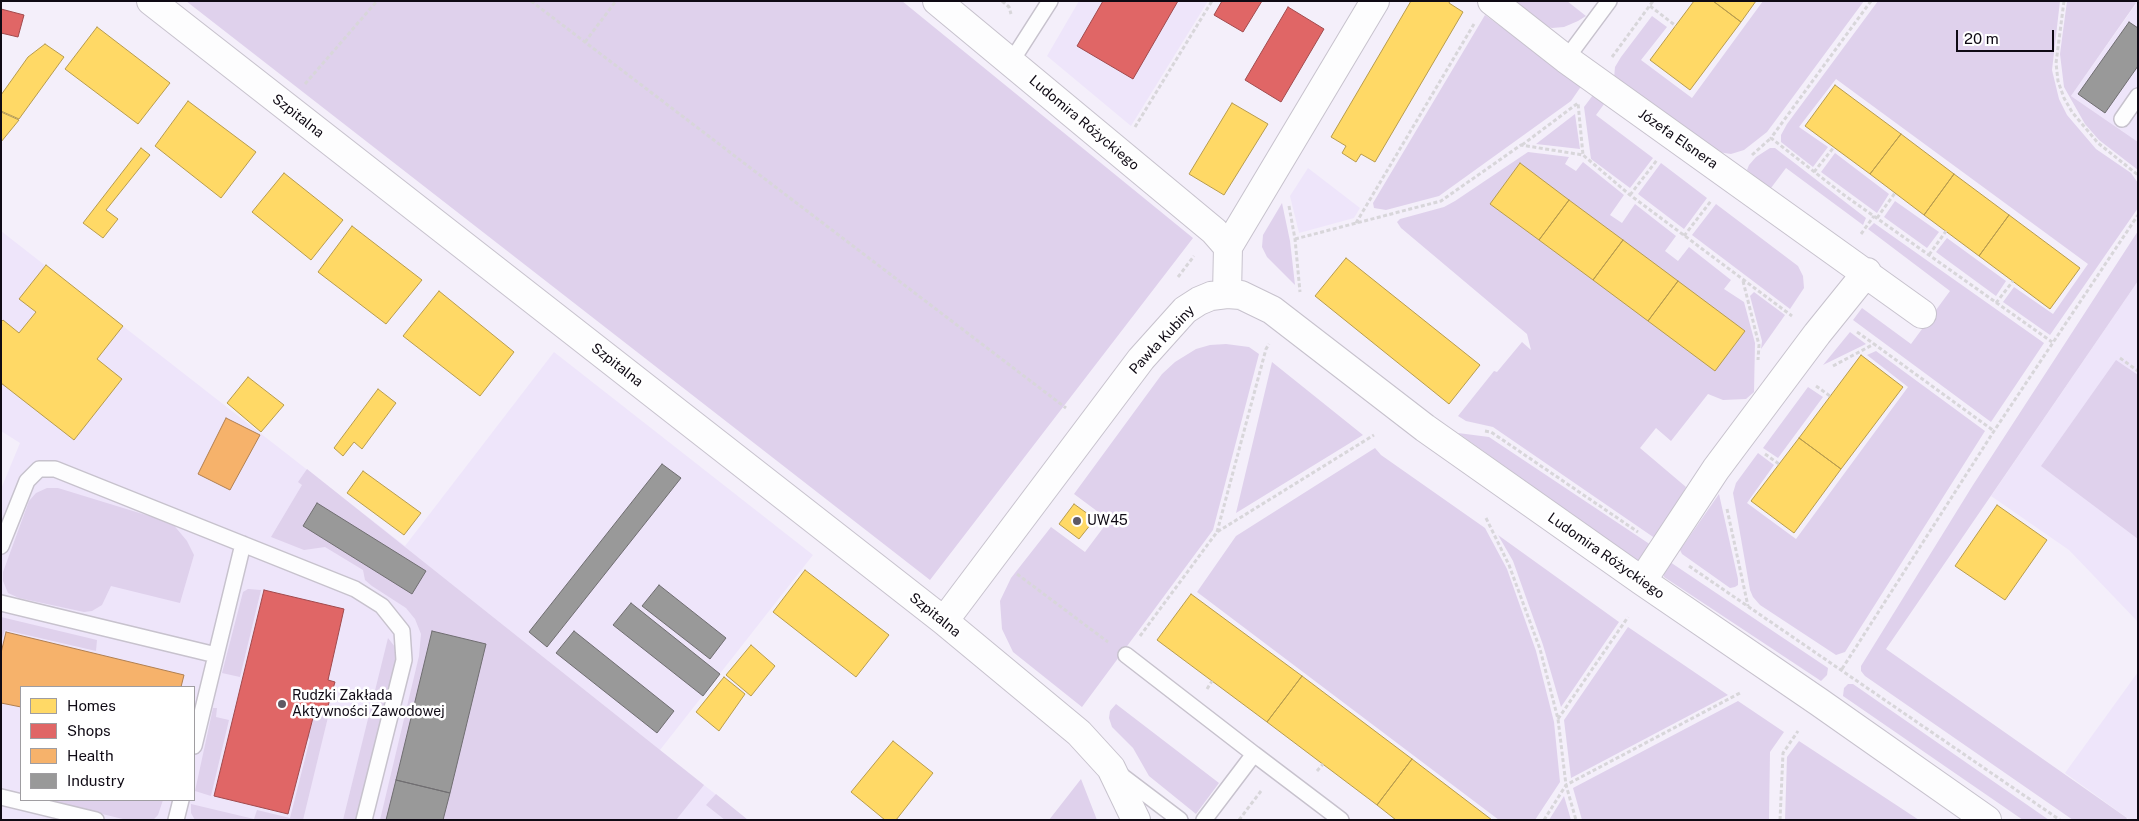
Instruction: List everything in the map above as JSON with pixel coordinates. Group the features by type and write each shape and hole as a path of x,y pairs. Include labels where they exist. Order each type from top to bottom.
{"street":[{"name":"Szpitalna","path":"151,1 944,621 1079,733 1111,768 1136,820"},
{"name":"Ludomira Różyckiego","path":"937,1 1214,231 1228,247"},
{"path":"1227,294 1228,247 1375,1"},
{"name":"Józefa Elsnera","path":"1485,9 1566,59 1866,272 1922,314"},
{"path":"1642,581 1716,470 1866,272"},
{"name":"Pawła Kubiny","path":"944,621 1141,359 1186,310 1205,298 1227,294"},
{"name":"Ludomira Różyckiego","path":"1227,294 1293,310 1425,428 1987,820"}],"lane":[{"path":"1011,62 1050,1"},
{"path":"1566,59 1609,1"},
{"path":"2122,119 2138,96"},
{"path":"1,546 27,481 39,469 55,469 355,589 382,606 402,631 404,660 364,820"},
{"path":"195,742 243,544"},
{"path":"1,603 216,655"},
{"path":"1126,655 1341,820"},
{"path":"1204,820 1254,754"},
{"path":"1111,768 1180,820"},
{"path":"1,797 96,820"},
{"path":"176,820 181,801"}],"path":[{"path":"301,88 377,1"},
{"path":"530,1 1069,410"},
{"path":"585,42 616,1"},
{"path":"1131,134 1212,1"},
{"path":"1595,80 1653,1"},
{"path":"1871,1 1771,138 1877,218 2052,342"},
{"path":"2064,1 2056,63 2058,81 2064,98 2072,112 2098,143 2138,175"},
{"path":"1650,6 1676,26"},
{"path":"1356,223 1485,9"},
{"path":"1295,238 1441,201 1578,103 1583,155"},
{"path":"1630,195 1674,136"},
{"path":"1521,145 1583,155 1630,195 1778,306"},
{"path":"1814,172 1834,147"},
{"path":"1684,236 1730,175"},
{"path":"1877,218 1895,193"},
{"path":"992,556 1126,655 1217,532 1266,349 1293,310 1295,238 1288,204"},
{"path":"1842,669 2052,342 2138,215"},
{"path":"1928,254 1946,231"},
{"path":"1173,283 1196,252"},
{"path":"1743,280 1759,345 1758,363"},
{"path":"1996,303 2013,281"},
{"path":"1832,366 1874,344 1994,431"},
{"path":"2120,358 2138,371"},
{"path":"1217,532 1374,435"},
{"path":"1727,506 1748,606"},
{"path":"1486,518 1509,564 1536,639 1558,719 1566,785 1576,820"},
{"path":"1663,549 1842,669 2060,820"},
{"path":"1558,719 1628,617"},
{"path":"1544,820 1566,785 1740,693"},
{"path":"1780,820 1783,753 1798,731"},
{"path":"1239,820 1276,771"}],"shaded area":[{"path":"186,1 902,1 1193,238 930,580"},
{"path":"1079,1 1208,1 1131,126 1047,56"},
{"path":"1511,1 1567,1 1586,16 1564,27 1552,28 1542,25"},
{"path":"1763,1 1864,1 1767,132 1744,150 1731,154 1718,152 1614,78 1615,67 1621,57 1652,16 1667,27 1641,60 1692,98"},
{"path":"1878,1 2060,1 2052,70 2059,99 2067,115 2096,149 2131,173 2138,183 2138,208 2050,335 2003,302 2014,287 2053,314 2088,264 1836,79 1799,127 1828,147 1813,167 1781,142 1781,135 1787,124"},
{"path":"2067,1 2133,1 2136,3 2071,96 2138,142 2138,170 2099,140 2085,124 2064,87 2060,54"},
{"path":"2133,1 2138,1 2138,142 2071,96 2136,4"},
{"path":"1485,15 1582,85 1571,101 1439,196 1386,210 1374,208 1373,203"},
{"path":"1593,95 1610,96 1596,115 1653,158 1630,188 1591,159 1584,107"},
{"path":"1575,114 1580,149 1536,144"},
{"path":"1770,148 1775,148 1866,218 1863,225 1786,168 1771,188 1755,177 1747,170 1749,165 1756,157"},
{"path":"1528,152 1569,157 1565,164 1576,171 1583,162 1624,195 1610,215 1622,223 1635,204 1676,236 1665,251 1678,261 1689,247 1731,280 1724,289 1744,302 1755,343 1754,392 1746,399 1723,400 1708,394 1671,441 1656,428 1640,448 1686,487 1659,541 1493,427 1466,421 1458,416 1494,371 1497,372 1522,342 1531,350 1527,334 1401,228 1397,222 1400,219 1444,207"},
{"path":"1835,153 1889,194 1877,213 1821,172"},
{"path":"1661,163 1707,198 1684,229 1638,194"},
{"path":"1308,168 1360,208 1354,218 1299,233 1290,196"},
{"path":"1895,201 1939,232 1927,248 1884,217"},
{"path":"1282,203 1290,241 1295,285 1267,257 1262,247 1263,235"},
{"path":"1716,204 1798,266 1803,276 1804,288 1790,309 1692,235"},
{"path":"1874,223 2044,343 1991,422 1853,320 1862,308 1911,344 1950,291 1868,229"},
{"path":"1,231 405,546 554,352 813,555 660,750 748,820 1,820 1,489 20,443 1,431"},
{"path":"2138,231 2138,281 1886,649 2127,818 2126,820 2073,820 1865,676 1861,671 1861,666 1973,485"},
{"path":"1947,238 2006,281 1996,296 1936,252"},
{"path":"2138,281 2138,622 2069,550 1991,496"},
{"path":"1754,292 1785,315 1761,349 1762,341 1750,296"},
{"path":"1850,332 1866,344 1823,365"},
{"path":"1226,344 1249,347 1259,354 1213,530 1082,707 1013,652 1002,629 1000,601 1011,578 1051,527 1085,552 1109,520 1074,494 1162,374 1175,362 1196,349 1210,345"},
{"path":"1876,351 1985,431 1845,652 1836,655 1760,605 1753,597 1750,590 1733,493 1736,483 1758,453 1774,465 1747,503 1796,539 1908,387 1867,355"},
{"path":"2116,360 2138,375 2138,539 2041,466"},
{"path":"1272,362 1363,435 1236,513"},
{"path":"1808,387 1823,397 1778,458 1763,448"},
{"path":"1458,433 1489,437 1654,547 1643,565"},
{"path":"1375,448 1381,455 1485,528 1507,569 1536,651 1554,722 1560,782 1535,820 1499,820 1197,592 1236,536"},
{"path":"307,469 704,785 676,820 380,820 419,656 421,634 415,619 406,608 365,580 363,570 325,547 304,550 271,537 302,485 298,482"},
{"path":"47,488 58,488 172,523 187,541 194,555 180,603 111,586 102,605 92,611 84,612 19,598 8,593 3,581 3,572 29,501 36,493"},
{"path":"1719,494 1738,579 1738,585 1730,588 1682,554 1680,550"},
{"path":"1498,535 1619,622 1561,707 1543,645 1513,561"},
{"path":"1670,562 1828,668 1827,675 1821,681 1664,577 1663,572"},
{"path":"248,589 261,590 240,677 222,673 243,592"},
{"path":"1,617 97,640 96,651 5,630 1,642"},
{"path":"1628,627 1728,695 1571,778 1564,720"},
{"path":"388,638 395,647 398,663 361,820 343,820"},
{"path":"2138,672 2138,820 2130,820 2065,773"},
{"path":"1848,684 1853,684 2049,820 2023,820 1843,696 1844,688"},
{"path":"1738,701 1784,732 1770,752 1769,820 1582,820 1573,788"},
{"path":"1116,704 1219,783 1196,814 1149,776 1133,748 1112,727 1109,718 1110,711"},
{"path":"213,708 217,708 216,717 229,720 211,796 195,791"},
{"path":"315,710 329,713 303,820 195,820 191,813 191,804 254,819 257,810 290,818 310,739 307,738"},
{"path":"1799,741 1919,820 1785,820 1787,757"},
{"path":"1081,779 1097,820 1049,820"},
{"path":"716,794 748,820 725,820 706,805"},
{"path":"1564,796 1571,820 1549,820"},
{"path":"48,801 163,801 158,815 153,820 127,820"}],"building: Homes":[{"path":"1411,1 1450,1 1449,3 1463,12 1375,162 1361,154 1356,162 1342,153 1346,146 1331,137"},
{"path":"1694,1 1713,1 1741,22 1690,90 1650,60"},
{"path":"1713,1 1756,1 1741,22"},
{"path":"97,27 170,83 138,124 65,69"},
{"path":"45,44 64,57 19,119 1,111 1,95 28,57"},
{"path":"1835,85 1901,134 1870,174 1805,126"},
{"path":"188,101 256,152 221,198 155,146"},
{"path":"1232,103 1268,124 1224,195 1189,174"},
{"path":"1,112 19,120 1,142"},
{"path":"1901,134 1954,174 1924,215 1870,174"},
{"path":"141,148 150,155 106,210 118,219 103,238 83,223"},
{"path":"1520,163 1569,200 1539,240 1490,204"},
{"path":"284,173 343,220 311,260 252,212"},
{"path":"1954,174 2009,215 1979,256 1924,215"},
{"path":"1569,200 1623,240 1593,280 1539,240"},
{"path":"2009,215 2080,268 2050,309 1979,256"},
{"path":"352,226 422,280 386,324 318,272"},
{"path":"1623,240 1678,281 1648,321 1593,280"},
{"path":"1346,258 1480,365 1449,404 1315,296"},
{"path":"46,265 123,326 97,359 122,379 74,440 1,383 1,322 3,320 19,333 36,312 19,299"},
{"path":"1678,281 1745,331 1715,371 1648,321"},
{"path":"439,291 514,352 480,396 403,336"},
{"path":"1861,355 1903,387 1841,469 1799,438"},
{"path":"248,377 284,405 261,432 227,403"},
{"path":"378,389 396,403 362,449 354,442 343,456 334,448"},
{"path":"1799,438 1841,469 1794,533 1751,501"},
{"path":"363,471 421,513 404,535 347,493"},
{"name":"UW45","path":"1074,504 1095,519 1079,539 1059,524"},
{"path":"1997,505 2047,540 2005,600 1955,566"},
{"path":"805,570 889,635 856,677 773,612"},
{"path":"1191,594 1302,676 1267,722 1157,640"},
{"path":"751,645 775,666 751,696 726,675"},
{"path":"1302,676 1412,759 1377,805 1267,722"},
{"path":"724,677 745,694 719,731 696,712"},
{"path":"893,741 933,773 896,820 885,820 851,792"},
{"path":"1412,759 1492,820 1396,820 1377,805"}],"building: Shops":[{"path":"1103,1 1178,1 1133,79 1077,46"},
{"path":"1222,1 1262,1 1243,32 1214,15"},
{"path":"1288,7 1324,29 1281,102 1245,80"},
{"path":"1,9 24,15 18,37 1,33"},
{"name":"Rudzki Zakłada Aktywności Zawodowej","path":"264,590 344,609 328,680 335,682 326,713 315,710 288,814 214,796"}],"building: Health":[{"path":"226,418 260,435 230,490 198,474"},
{"path":"6,632 184,675 181,686 20,686 20,707 1,703 1,653"}],"building: Industry":[{"path":"2129,22 2138,28 2138,66 2105,113 2078,94"},
{"path":"662,464 681,478 547,647 529,632"},
{"path":"317,503 426,571 412,594 303,526"},
{"path":"659,585 726,638 710,659 642,606"},
{"path":"631,603 720,674 703,696 613,625"},
{"path":"432,631 486,644 450,793 396,780"},
{"path":"574,631 674,711 657,733 556,653"},
{"path":"396,780 450,793 443,820 386,820"}],"place":[{"name":"UW45","path":"1077,521"},
{"name":"Rudzki Zakłada Aktywności Zawodowej","path":"282,704"}]}
